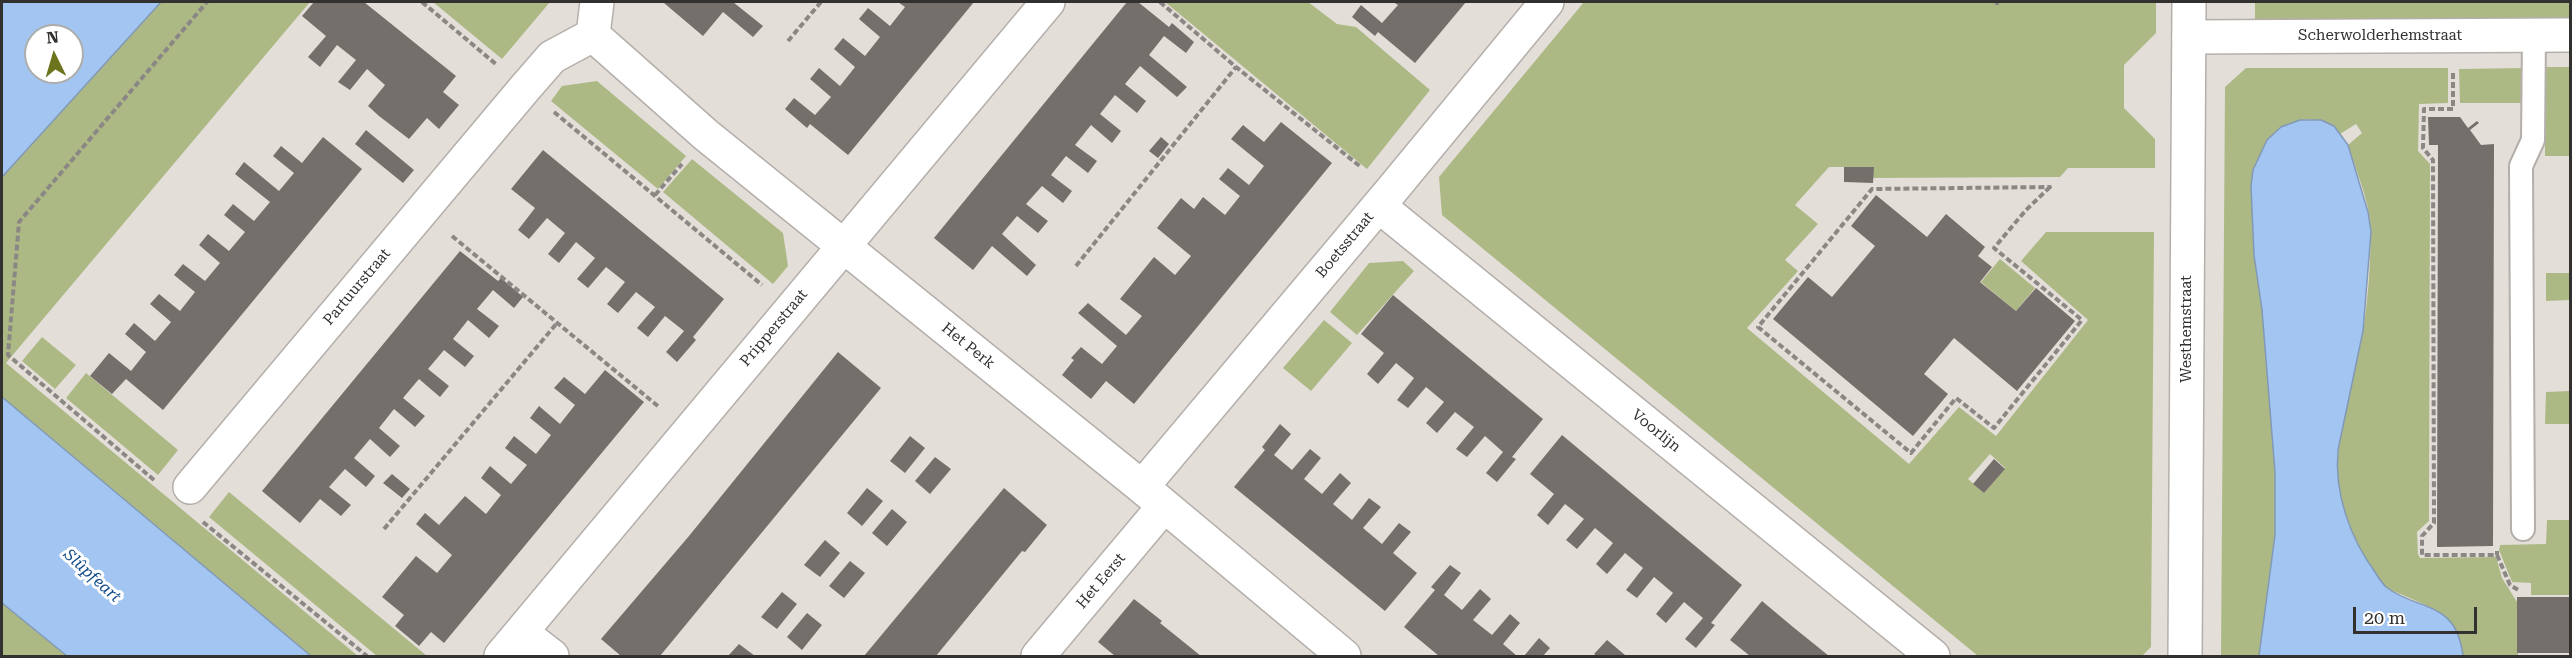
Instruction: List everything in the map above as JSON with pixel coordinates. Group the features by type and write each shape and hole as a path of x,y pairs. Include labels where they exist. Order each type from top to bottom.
{"street":[{"path":"593,35 597,2"},
{"name":"Pripperstraat","path":"511,644 1048,2"},
{"name":"Boetsstraat","path":"1153,496 1385,199 1547,2"},
{"name":"Westhemstraat","path":"2184,657 2189,2"},
{"name":"Partuurstraat","path":"182,496 552,57 593,35"},
{"name":"Het Perk","path":"593,35 706,135 1153,496 1344,657"},
{"name":"Scherwolderhemstraat","path":"2190,37 2571,35"},
{"name":"Voorlijn","path":"1385,199 1933,657"},
{"name":"Het Eerst","path":"1038,657 1153,496"},
{"path":"511,644 552,657"}],"lane":[{"path":"2523,529 2521,166 2533,140 2534,35"}],"path":[{"path":"207,2 19,222 8,355 182,496 367,657"},
{"path":"422,2 791,309"},
{"path":"788,41 821,2"},
{"path":"1160,2 1385,199"},
{"path":"2454,36 2453,109 2424,109 2423,148 2433,160 2434,523 2422,536 2422,555 2497,555"},
{"path":"1076,266 1236,67"},
{"path":"2050,187 2026,210 1994,248 2082,320 1994,428 1956,398 1911,453 1758,327 1872,189 2050,187"},
{"path":"422,210 688,431"},
{"path":"384,528 557,323"},
{"path":"2520,591 2511,585 2497,555 2497,536 2523,529"}],"green space":[{"path":"161,2 310,2 6,363 358,656 311,656 2,397 2,177"},
{"path":"433,2 550,2 502,59"},
{"path":"1165,2 1308,2 1337,24 1356,27 1430,90 1367,169"},
{"path":"1584,2 2156,2 2156,33 2124,65 2124,108 2155,139 2155,168 2068,168 2060,177 1873,178 1873,167 1829,167 1795,205 1818,224 1785,260 1798,271 1747,328 1909,464 1959,407 1996,436 2088,320 2021,261 2046,232 2154,232 2151,647 2142,656 1978,656 1442,215 1439,177","holes":["1990,454 2005,468 1984,493 1968,479"]},
{"path":"2255,2 2570,2 2570,23 2255,22"},
{"path":"2545,67 2570,67 2570,156 2545,156"},
{"path":"2246,68 2448,68 2448,103 2419,104 2418,151 2430,164 2429,521 2417,532 2418,554 2420,558 2496,557 2502,578 2517,602 2518,656 2463,656 2456,632 2444,616 2385,586 2377,578 2363,556 2347,520 2338,477 2338,457 2344,414 2359,352 2367,305 2370,240 2369,214 2348,145 2362,133 2356,124 2340,134 2334,126 2309,119 2281,127 2267,140 2253,170 2251,186 2254,255 2262,310 2275,472 2275,535 2259,656 2221,656 2225,87"},
{"path":"2524,68 2524,103 2460,103 2459,69"},
{"path":"597,81 686,156 658,189 551,101 562,86"},
{"path":"692,159 783,233 788,266 773,284 663,192"},
{"path":"2000,259 2035,288 2016,311 1981,282"},
{"path":"1403,261 1414,271 1357,335 1330,312 1369,263"},
{"path":"2546,273 2570,273 2570,300 2546,301"},
{"path":"1324,320 1352,343 1311,391 1283,368"},
{"path":"42,337 76,365 55,389 22,361"},
{"path":"86,373 178,450 158,475 66,398"},
{"path":"2570,391 2570,424 2545,424 2546,392"},
{"path":"229,492 427,656 377,656 209,517"},
{"path":"2547,520 2570,520 2570,595 2531,595 2531,583 2512,582 2499,550 2500,545 2546,544"},
{"path":"2,603 67,656 2,656"}],"water":[{"path":"2,2 161,2 2,177"},
{"path":"2300,120 2321,120 2334,126 2348,145 2368,212 2371,232 2363,331 2338,450 2337,466 2341,499 2358,545 2383,584 2398,595 2444,616 2453,625 2463,656 2259,656 2275,535 2275,472 2262,310 2254,255 2251,186 2253,170 2267,140 2281,127"},
{"name":"Slûpfeart","path":"2,397 311,656 67,656 2,603"}],"building":[{"path":"314,2 364,2 456,76 443,92 459,105 439,129 427,118 409,139 379,116 368,106 385,85 367,69 350,90 338,82 356,60 337,45 320,67 308,57 326,36 302,16"},
{"path":"665,2 733,2 763,26 753,37 723,12 703,36"},
{"path":"898,2 974,2 848,155 810,124 807,128 785,109 794,98 815,115 831,97 810,79 819,68 840,86 855,67 834,49 843,38 865,56 880,37 859,19 868,8 890,26 905,7"},
{"path":"1127,2 1138,2 1169,27 1172,23 1194,42 1186,53 1164,36 1149,55 1187,87 1177,97 1140,66 1125,84 1146,101 1137,113 1115,95 1100,114 1121,131 1112,143 1091,125 1075,145 1097,161 1088,173 1066,156 1051,175 1072,191 1063,203 1042,186 1026,204 1048,221 1038,233 1017,216 1002,234 1036,265 1027,276 992,246 973,270 934,238"},
{"path":"1393,2 1466,2 1415,63 1378,32 1375,36 1352,17 1361,5 1382,23 1398,5"},
{"path":"2428,117 2460,117 2468,128 2477,121 2479,123 2470,130 2481,145 2494,144 2493,546 2437,547 2438,145 2429,145"},
{"path":"1281,122 1332,163 1134,404 1106,381 1091,399 1062,375 1074,360 1071,358 1081,347 1102,364 1117,346 1078,313 1088,303 1126,335 1142,316 1120,299 1154,257 1175,275 1191,256 1157,228 1181,198 1194,209 1203,197 1225,215 1240,196 1219,179 1228,168 1249,185 1264,166 1231,139 1243,125 1264,142"},
{"path":"366,130 414,170 403,183 355,144"},
{"path":"323,137 362,169 163,410 126,379 112,394 90,376 109,353 131,371 146,352 125,334 134,323 155,341 171,322 150,304 159,294 180,311 195,292 174,275 183,264 205,281 220,263 199,245 208,234 229,251 245,232 224,215 233,204 254,221 270,202 235,174 244,162 279,191 294,173 273,156 281,146 302,163"},
{"path":"1161,137 1169,144 1158,158 1149,151"},
{"path":"543,150 724,299 693,337 696,340 677,362 666,352 684,331 665,316 648,337 637,328 655,307 636,292 618,313 607,304 625,282 606,267 588,288 577,279 595,258 576,242 559,263 548,254 565,233 547,218 529,239 518,230 535,208 511,189"},
{"path":"1844,167 1874,167 1873,183 1844,182"},
{"path":"1876,195 1927,237 1946,214 1985,247 1978,256 1992,267 1980,282 2016,311 2036,288 2075,321 2017,391 1954,338 1924,374 1948,394 1913,436 1773,319 1808,277 1832,297 1875,246 1851,226"},
{"path":"460,251 498,281 501,278 523,297 514,308 493,290 477,309 499,326 489,338 468,320 453,339 474,356 465,367 444,350 428,369 449,386 440,397 419,379 403,398 425,416 415,427 394,409 379,428 400,446 390,457 370,439 354,458 375,476 366,487 345,469 329,487 351,505 341,516 320,499 300,523 262,491"},
{"path":"1393,295 1543,419 1512,457 1516,459 1497,482 1486,473 1503,452 1485,436 1467,457 1456,449 1474,427 1455,412 1437,433 1426,423 1444,402 1426,387 1408,408 1397,400 1414,378 1396,363 1378,384 1367,374 1384,353 1361,334"},
{"path":"838,352 881,388 660,656 621,656 601,639 689,536"},
{"path":"605,370 644,402 444,643 431,632 419,646 395,626 404,615 382,597 416,556 437,573 452,555 416,524 425,513 439,525 465,496 486,514 501,495 481,478 490,466 511,484 527,465 505,448 514,436 536,454 551,435 530,418 539,406 560,424 575,405 554,388 564,377 585,394"},
{"path":"1280,424 1291,434 1274,455 1292,470 1310,449 1321,458 1304,479 1322,494 1340,473 1351,483 1333,504 1352,520 1369,498 1381,507 1363,528 1382,544 1399,523 1411,532 1393,553 1417,573 1385,611 1234,487 1265,450 1262,447"},
{"path":"1562,435 1742,585 1711,623 1715,625 1696,648 1685,639 1703,618 1684,602 1666,623 1656,614 1673,593 1654,577 1637,598 1626,590 1643,568 1625,553 1607,574 1596,564 1613,543 1595,528 1577,549 1566,540 1584,519 1565,504 1548,525 1537,515 1554,494 1530,474"},
{"path":"910,436 925,448 905,473 890,461"},
{"path":"935,457 951,469 930,494 915,481"},
{"path":"1994,459 2005,469 1984,493 1973,484"},
{"path":"392,474 410,489 402,498 383,483"},
{"path":"867,488 883,501 862,526 847,513"},
{"path":"1004,488 1047,525 1025,552 1022,551 936,656 864,656"},
{"path":"892,509 907,522 887,546 872,533"},
{"path":"825,540 840,553 820,577 804,565"},
{"path":"850,561 865,573 844,598 829,586"},
{"path":"1450,565 1461,573 1444,595 1462,610 1480,589 1491,599 1473,620 1492,635 1510,614 1520,623 1503,644 1517,656 1439,656 1404,627 1435,590 1431,587"},
{"path":"782,592 797,604 777,629 761,617"},
{"path":"2517,597 2570,597 2570,653 2517,653"},
{"path":"1134,599 1201,656 1115,656 1098,642"},
{"path":"1762,601 1829,656 1750,656 1730,640"},
{"path":"807,613 822,625 802,650 787,637"},
{"path":"1539,638 1550,648 1543,656 1524,656"},
{"path":"1607,640 1625,655 1597,656 1594,654"},
{"path":"739,644 755,656 728,656"}]}
